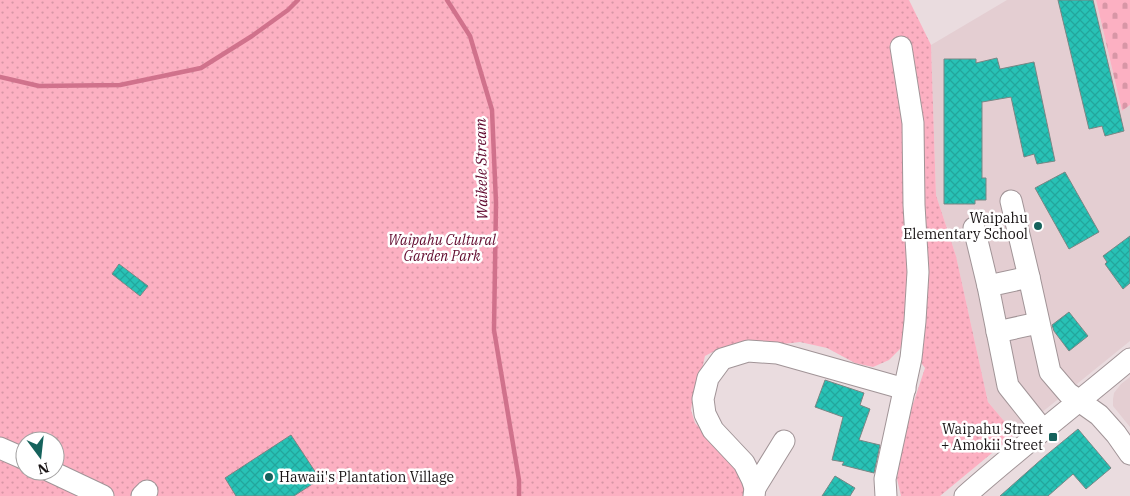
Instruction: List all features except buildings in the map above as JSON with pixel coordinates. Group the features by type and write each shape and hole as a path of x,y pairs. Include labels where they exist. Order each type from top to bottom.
{"street":[{"path":"886,496 885,479 911,358 918,272 914,205 913,123 901,47"},
{"path":"1011,201 1050,372 1068,393 1099,414 1130,454"},
{"path":"974,228 1008,386 1043,430"},
{"path":"988,286 1029,277"},
{"path":"997,332 1038,323"},
{"path":"754,492 752,478 744,463 713,430 705,414 703,399 708,378 722,359 748,351 777,353 904,389"},
{"path":"965,496 1130,359"},
{"path":"754,492 784,441"},
{"path":"0,448 15,455"},
{"path":"65,478 103,496"}],"shaded area":[{"name":"Waipahu Elementary School","path":"1007,0 1096,0 1122,111 1130,105 1130,341 1015,434 988,402 956,256 936,195 931,45"},
{"path":"1130,377 1130,427 1113,406 1113,399 1114,393"}],"green space":[{"name":"Waipahu Cultural Garden Park","path":"0,0 909,0 931,45 936,195 956,256 988,402 1015,434 940,496 901,496 897,479 903,434 925,368 906,343 889,360 873,367 855,363 827,348 800,342 774,345 747,342 720,348 705,356 700,378 693,396 691,410 695,423 736,466 744,483 744,496 0,496"},
{"path":"1096,0 1130,0 1130,105 1122,111"}],"waterway":[{"name":"Waikele Stream","path":"0,77 39,86 120,85 201,68 252,36 288,10 298,0"},
{"name":"Waikele Stream","path":"447,0 470,36 492,110 496,203 494,330 519,480 519,496"}],"place":[{"name":"Waipahu Elementary School","path":"1038,226"},
{"name":"Waipahu Street + Amokii Street","path":"1053,437"},
{"name":"Hawaii's Plantation Village","path":"269,477"}]}
